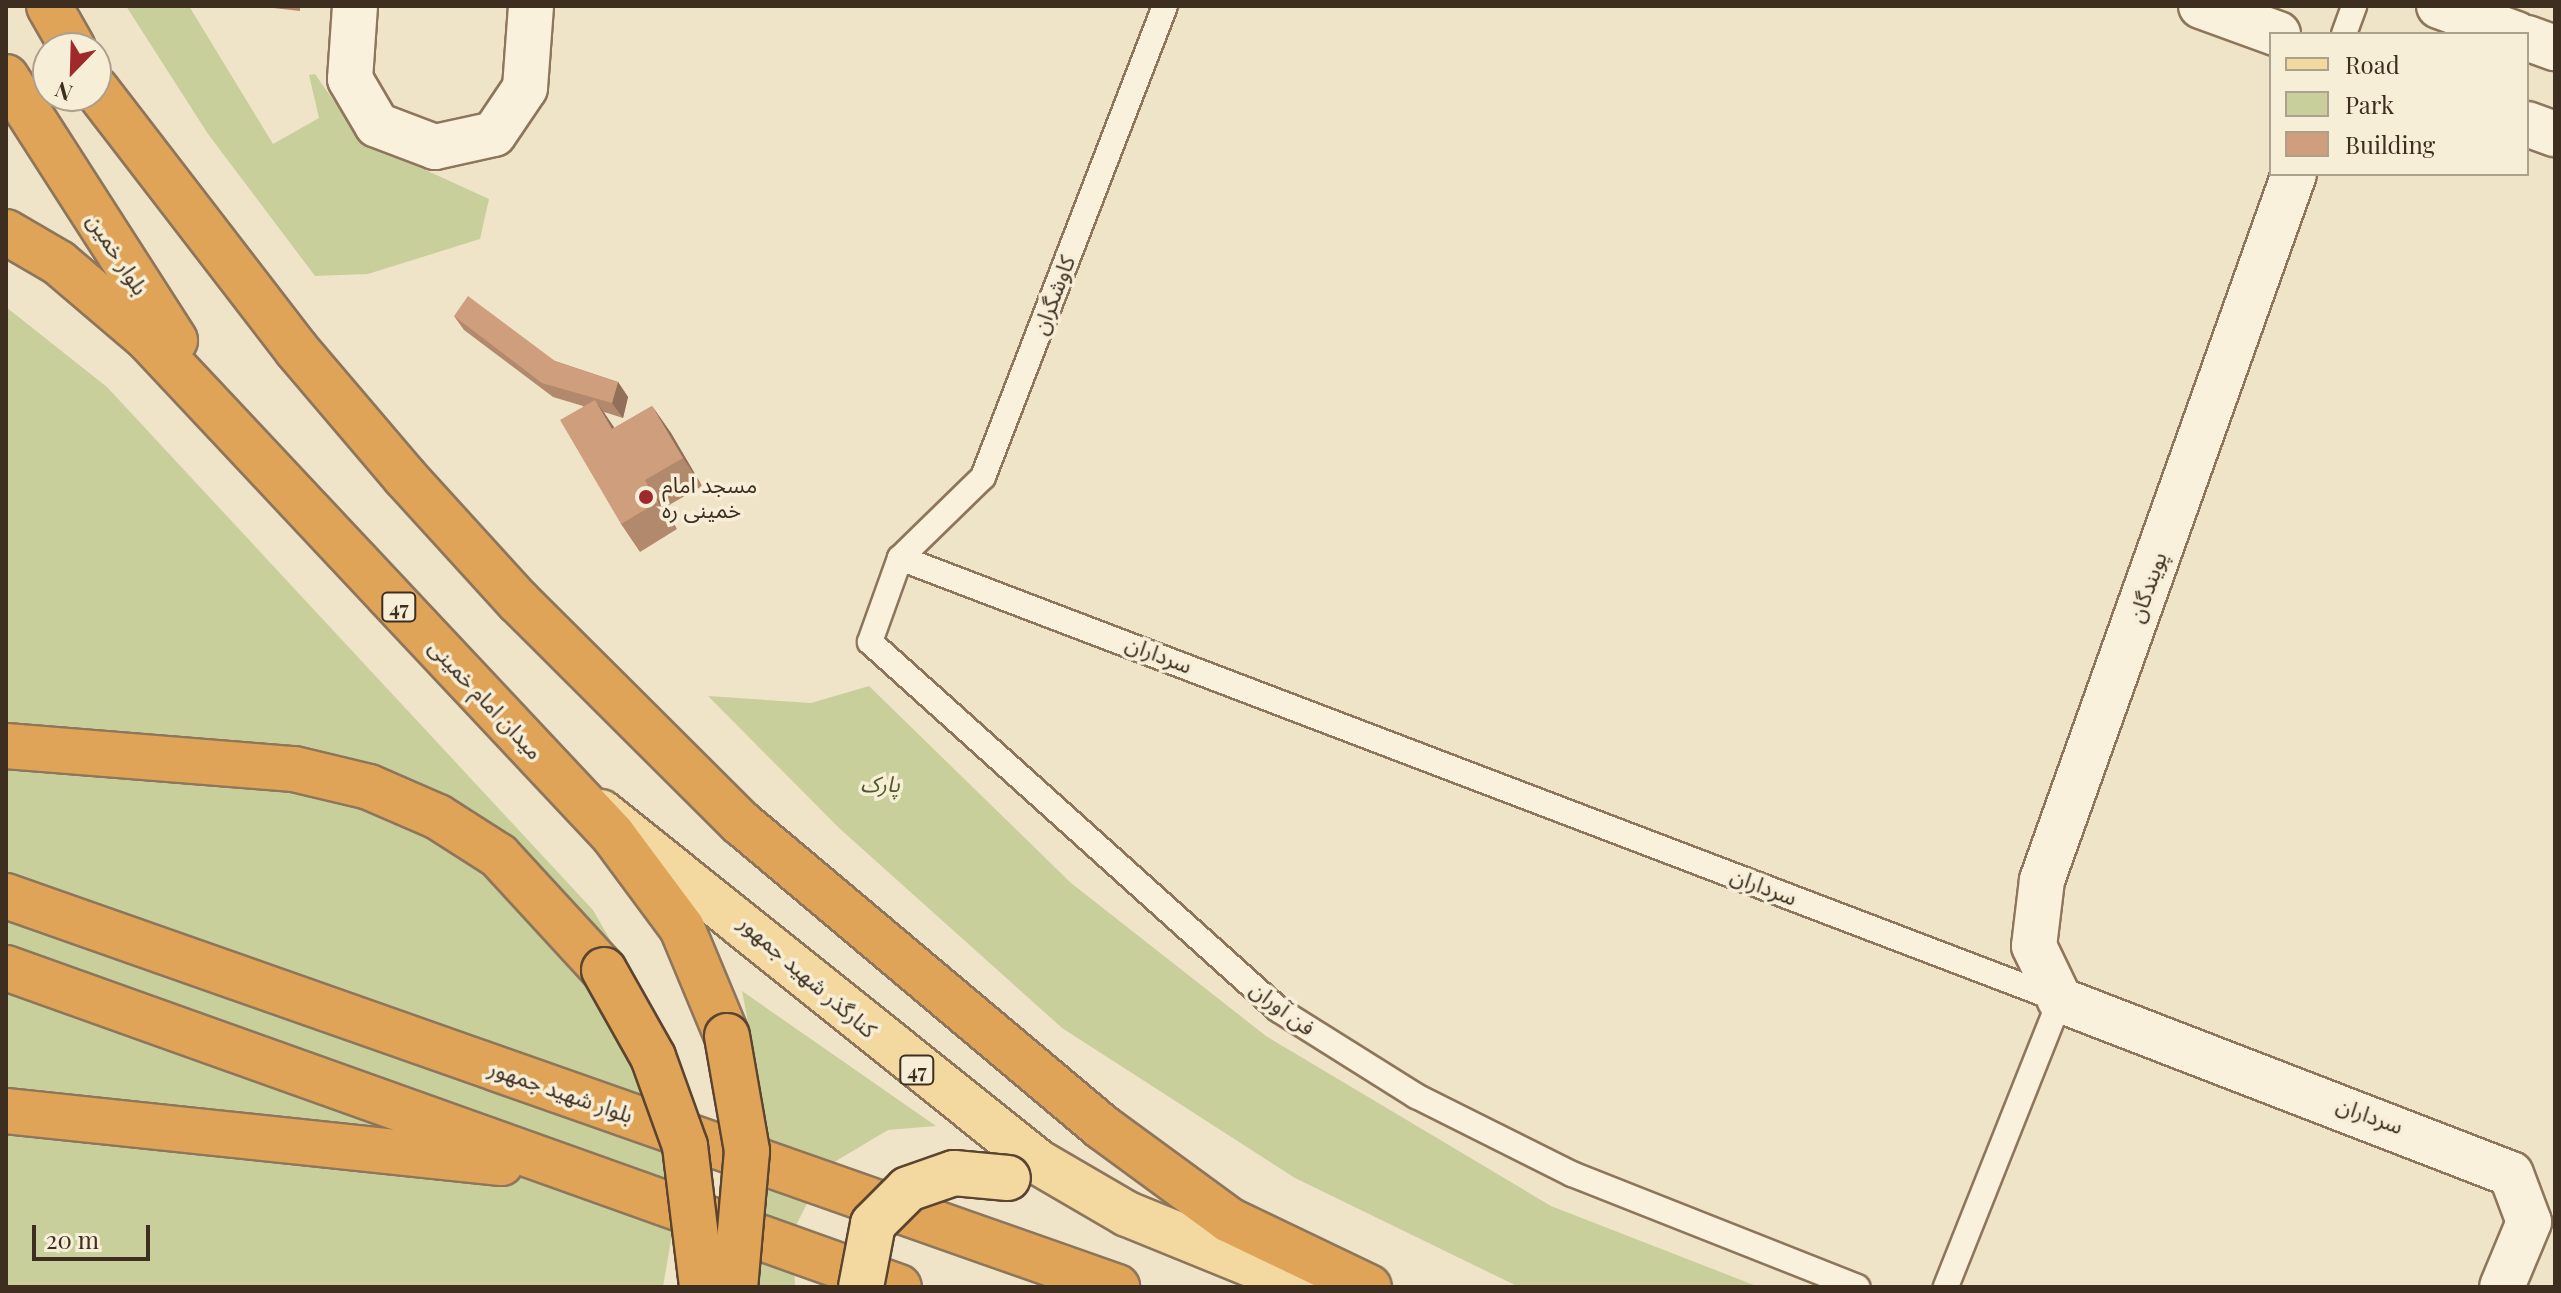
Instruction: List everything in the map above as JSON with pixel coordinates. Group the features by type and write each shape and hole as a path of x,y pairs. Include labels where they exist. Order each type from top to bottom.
{"highway":[{"path":"49,6 64,32"},
{"path":"6,50 11,88"},
{"name":"بلوار خمین","path":"11,88 233,429"},
{"path":"112,110 287,338 405,477 540,624 741,823 1102,1127 1229,1220 1369,1287"},
{"name":"میدان امام خمینی","path":"6,232 105,298 233,429 650,879 682,928 727,1036 747,1151 735,1287"},
{"path":"6,746 294,769 369,787 438,817 499,856 604,970 653,1057 685,1146 702,1287"},
{"name":"بلوار شهید جمهور","path":"6,896 1117,1287"},
{"path":"6,968 899,1287"},
{"path":"6,1111 571,1170"}],"main road":[{"name":"کنارگذر شهید جمهور","path":"568,787 706,889 916,1069 1038,1162 1127,1214 1307,1287"},
{"path":"861,1287 873,1224 908,1189 954,1173 1008,1178 1127,1214"}],"street":[{"path":"355,6 350,79 377,125 435,147 494,134 525,88 531,6"},
{"path":"2201,6 2272,32"},
{"path":"2439,6 2510,32"},
{"path":"2529,39 2555,48"},
{"path":"2529,125 2555,134"},
{"name":"پویندگان","path":"2060,1000 2034,946 2042,880 2293,176"},
{"name":"سرداران","path":"2060,1000 2491,1160 2511,1174 2529,1222 2502,1287"}],"lane":[{"name":"کاوشگران","path":"900,558 983,477 1165,6"},
{"path":"2345,32 2354,6"},
{"name":"سرداران","path":"900,558 2060,1000"},
{"name":"فن آوران","path":"900,558 870,642 1279,1010 1416,1096 1572,1174 1857,1287"},
{"path":"1946,1287 2060,1000"}],"green space":[{"path":"126,6 189,6 273,144 319,118 309,75 315,74 362,141 489,199 480,239 368,274 315,276 208,134"},
{"path":"6,307 107,387 593,910 644,999 678,1199 663,1287 6,1287"},
{"name":"پارک","path":"869,686 1071,883 1266,1036 1551,1206 1759,1287 1519,1287 1295,1178 1062,1028 839,828 708,696 811,703"},
{"path":"742,991 936,1126 888,1130 826,1167 793,1231 795,1287 756,1287 771,1144"}],"building":[{"path":"468,296 555,361 618,382 612,403 542,383 454,316"},
{"name":"مسجد امام خمینی ره","path":"595,400 612,429 652,406 683,458 645,480 658,502 621,524 560,420"}],"place":[{"name":"مسجد امام خمینی ره","path":"646,497"}]}
